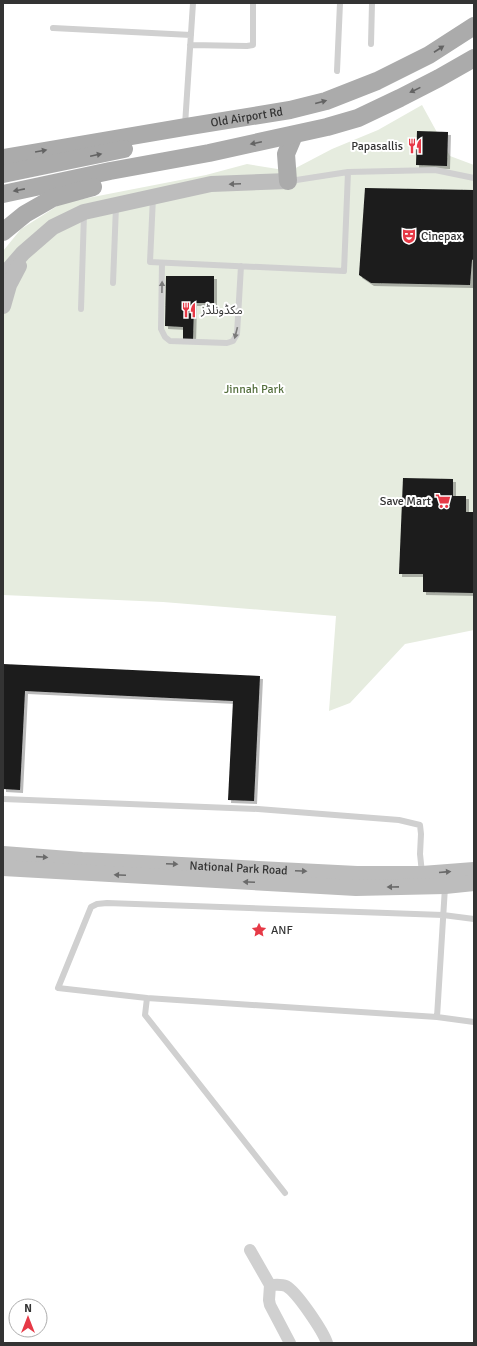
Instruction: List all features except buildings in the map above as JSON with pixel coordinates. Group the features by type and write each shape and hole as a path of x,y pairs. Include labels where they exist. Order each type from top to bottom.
{"main road":[{"name":"Old Airport Rd","path":"3,158 290,110 326,101 377,81 429,55 474,26"},
{"path":"3,194 110,171 209,153 327,127 358,118 439,78 474,58"},
{"path":"3,174 155,142 290,110"},
{"path":"288,181 286,154 294,135"},
{"path":"3,232 25,214 53,198 86,188 138,178 175,167 209,153"}],"street":[{"path":"3,276 23,253 53,227 84,212 211,184 288,181"},
{"path":"3,306 9,285 16,269 53,227"},
{"name":"National Park Road","path":"3,854 82,860 356,874 422,874 474,870"},
{"name":"National Park Road","path":"3,868 356,888 445,886 474,883"},
{"path":"250,1250 270,1285 270,1305 290,1343"},
{"path":"270,1285 285,1286 294,1292 321,1331 327,1343"}],"lane":[{"path":"185,127 193,3"},
{"path":"190,45 252,45 253,3"},
{"path":"337,71 340,3"},
{"path":"371,44 372,3"},
{"path":"53,28 191,35"},
{"path":"288,181 348,172 435,170 474,178"},
{"path":"153,197 150,262 344,271 348,172"},
{"path":"113,283 116,205"},
{"path":"81,309 84,212"},
{"path":"162,263 161,329 165,337 170,341 227,343 234,341 237,334 241,266"},
{"path":"3,799 258,809 399,820 420,825 422,874"},
{"path":"436,1017 445,886"},
{"path":"474,919 443,915 107,903 98,904 91,907 58,988 147,998 436,1017 474,1022"},
{"path":"147,998 145,1015 285,1193"}],"green space":[{"name":"Jinnah Park","path":"422,105 450,156 474,165 474,630 405,644 350,703 329,711 336,616 163,602 3,595 3,251 21,229 62,203 206,175 247,164 290,171 332,149 378,130"}],"place":[{"name":"Papasallis","path":"415,146"},
{"name":"Cinepax","path":"409,236"},
{"name":"مکڈونلڈز","path":"189,310"},
{"name":"Save Mart","path":"443,501"},
{"name":"ANF","path":"259,930"}]}
